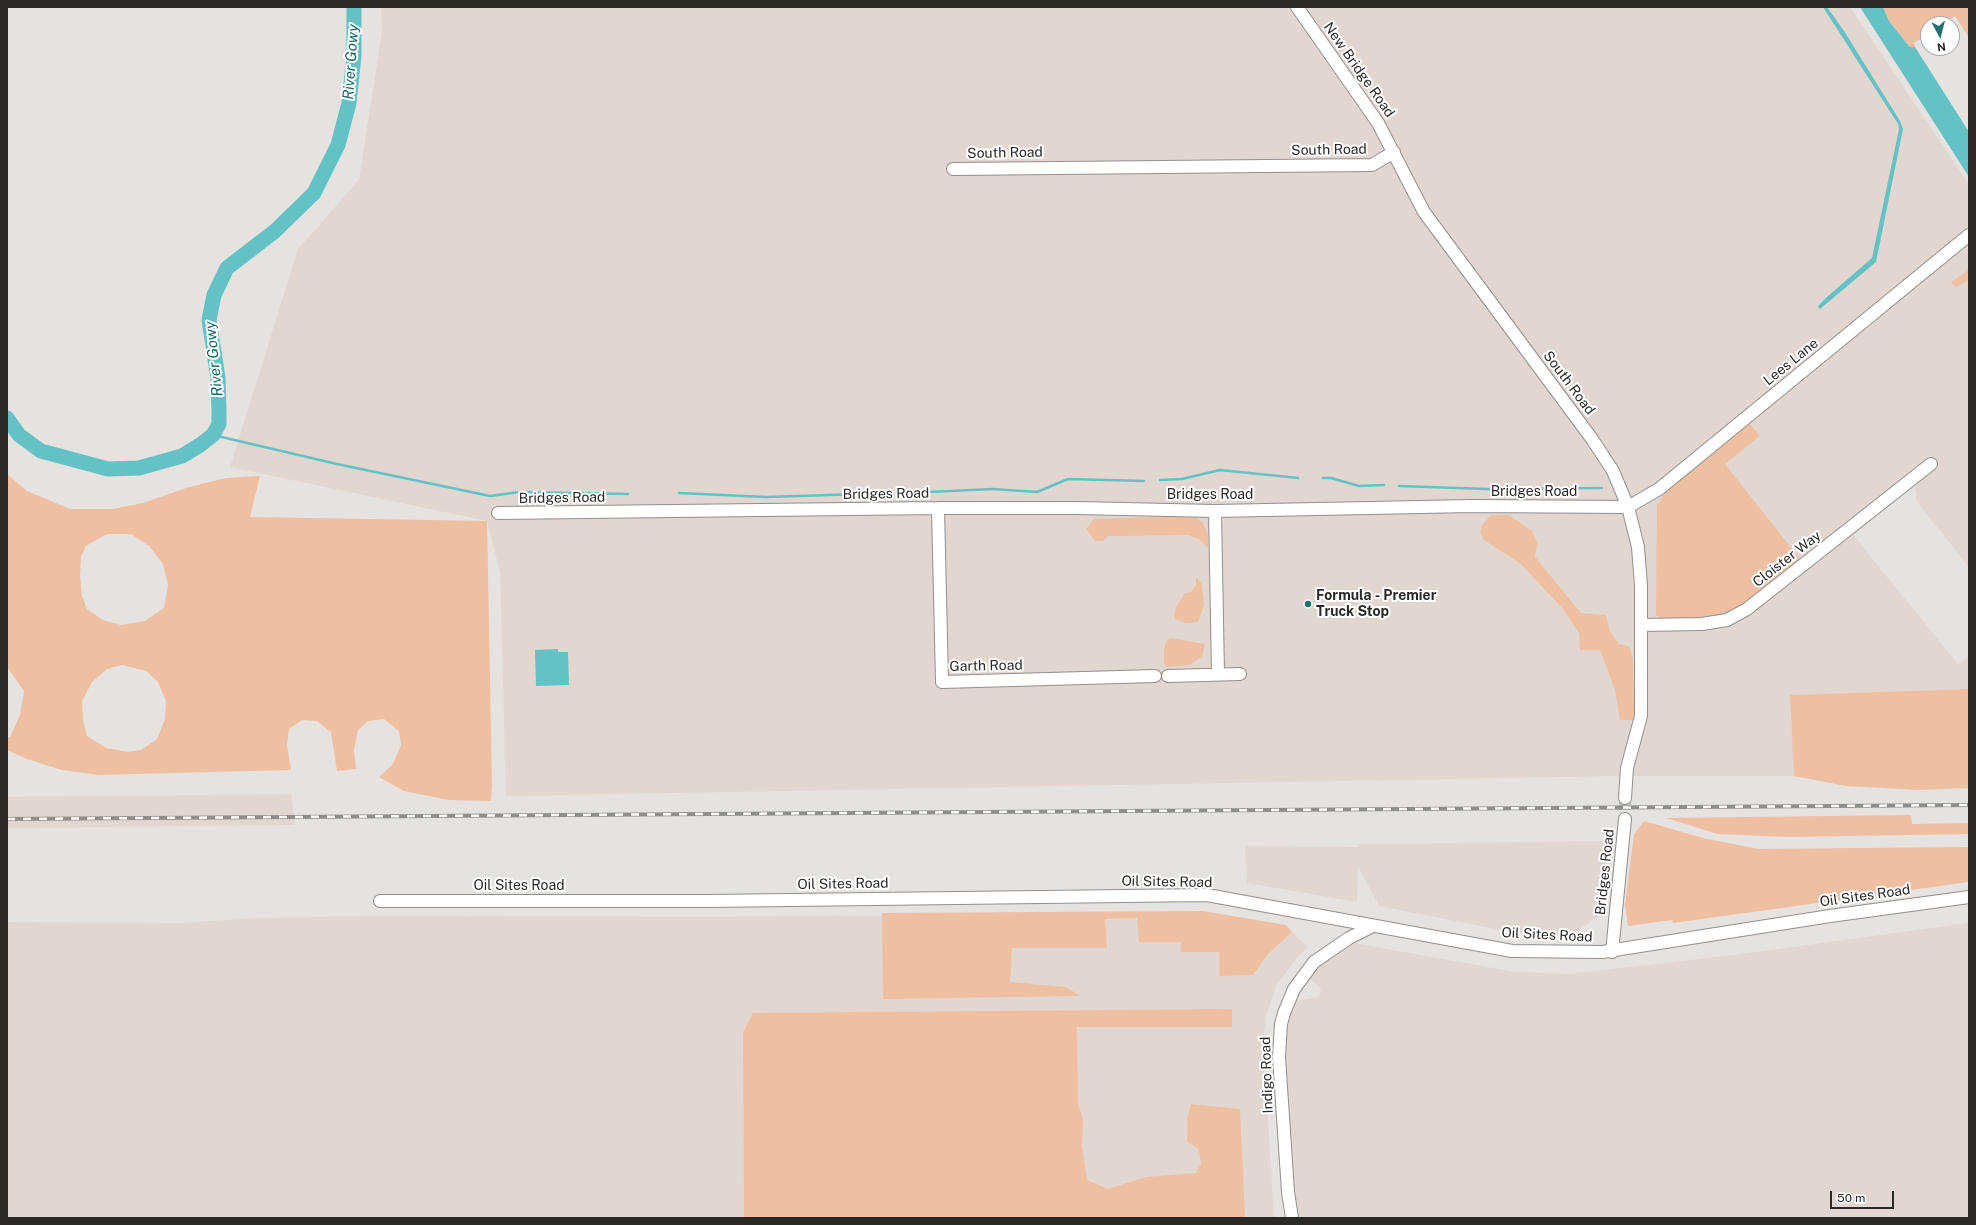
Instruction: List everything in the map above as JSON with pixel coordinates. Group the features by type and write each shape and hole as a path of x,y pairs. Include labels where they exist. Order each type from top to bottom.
{"street":[{"name":"New Bridge Road","path":"1297,7 1378,123 1394,152"},
{"name":"South Road","path":"954,169 1372,165 1394,152 1424,212 1592,439 1613,471 1628,507"},
{"name":"Lees Lane","path":"1628,507 1659,489 1969,235"},
{"name":"Cloister Way","path":"1641,625 1702,624 1727,620 1747,610 1931,464"},
{"name":"Bridges Road","path":"498,513 938,508 1077,508 1215,511 1472,506 1628,507"},
{"path":"1625,798 1627,768 1641,716 1641,586 1638,547 1628,507"},
{"name":"Garth Road","path":"938,508 942,682 1155,676"},
{"path":"1215,511 1218,674"},
{"path":"1168,676 1240,674"},
{"name":"Bridges Road","path":"1612,952 1625,818"},
{"name":"Oil Sites Road","path":"380,901 707,901 1207,895 1512,950 1612,952 1830,916 1969,897"},
{"name":"Indigo Road","path":"1292,1218 1288,1192 1279,1057 1281,1024 1284,1013 1294,989 1314,962 1349,938 1373,926"}],"shaded area":[{"path":"381,7 1850,7 1969,184 1969,567 1917,502 1915,489 1917,484 1853,535 1958,664 1969,656 1969,689 1791,695 1794,776 1618,776 506,796 500,572 487,521 230,467 298,249 359,180 382,31"},
{"path":"1883,7 1969,7 1969,38 1960,24 1960,16 1920,16 1920,39 1914,43 1915,47 1910,47 1889,21"},
{"path":"1969,270 1969,280 1956,287 1951,282"},
{"path":"1750,424 1760,436 1725,464 1800,559 1754,598 1735,609 1717,616 1697,618 1661,618 1656,615 1657,505 1670,486"},
{"path":"7,474 27,491 70,509 113,509 143,503 189,487 226,478 260,476 250,517 487,521 492,785 491,801 449,800 404,791 379,777 393,764 401,745 399,731 384,719 368,721 358,730 354,750 356,769 337,771 331,732 317,721 302,720 289,729 287,745 291,770 99,775 62,770 27,759 7,750 7,738 10,737 20,715 24,691 7,667","holes":["107,534 131,534 149,546 163,564 168,585 164,608 145,621 121,625 103,620 87,609 82,596 80,575 81,556 86,546","122,665 146,671 158,682 166,701 165,719 157,739 141,750 128,752 106,748 87,736 83,720 82,701 92,682 107,669"]},
{"path":"1491,515 1509,515 1532,531 1537,543 1535,557 1581,613 1606,615 1610,632 1619,644 1630,647 1633,661 1634,720 1620,720 1615,690 1600,650 1580,650 1579,633 1563,609 1521,564 1484,540 1480,532 1483,524"},
{"path":"1191,516 1203,523 1208,534 1208,548 1199,539 1188,535 1108,536 1103,541 1095,541 1086,529 1094,519"},
{"path":"1196,577 1202,584 1204,605 1198,622 1185,623 1175,619 1174,614 1176,607 1185,593 1191,592 1196,585"},
{"path":"1170,638 1205,644 1202,656 1190,665 1167,667 1164,663 1164,651 1166,641"},
{"path":"1969,689 1969,788 1919,790 1846,786 1794,776 1790,695"},
{"path":"291,794 295,825 7,828 7,797"},
{"path":"1911,815 1912,824 1969,823 1969,834 1790,837 1718,834 1666,818"},
{"path":"1644,821 1703,838 1759,849 1969,847 1969,882 1673,923 1672,920 1628,926 1625,905 1634,834"},
{"path":"1615,841 1610,877 1601,893 1606,904 1605,912 1571,935 1511,932 1379,906 1358,866 1357,902 1247,883 1245,846 1358,847 1359,844"},
{"path":"1203,911 1286,925 1292,932 1267,955 1253,975 1219,976 1219,952 1181,952 1181,942 1139,942 1137,918 1105,919 1107,948 1012,948 1010,982 1066,987 1080,996 883,999 882,913"},
{"path":"1201,912 1286,927 1308,947 1297,958 1276,986 1266,1016 1263,1042 1274,1218 7,1218 7,922 179,923 258,918 379,916 713,917"},
{"path":"1969,923 1969,1218 1297,1218 1292,1181 1284,1050 1289,1020 1295,1001 1319,997 1321,989 1309,978 1315,968 1354,943 1515,972 1569,974 1733,955"},
{"path":"1232,1009 1232,1027 1077,1027 1078,1104 1083,1119 1082,1146 1087,1180 1108,1189 1146,1177 1196,1173 1201,1164 1199,1150 1187,1141 1187,1118 1191,1104 1240,1109 1245,1218 744,1218 743,1033 753,1013"}],"water":[{"path":"1823,7 1827,7 1844,31 1900,121 1903,129 1876,262 1820,309 1818,307 1828,296 1872,258 1899,129 1898,124"},
{"path":"1860,7 1883,7 1889,21 1904,40 1910,47 1915,47 1969,132 1969,177"},
{"path":"558,649 558,652 568,652 569,685 536,686 535,650"}],"waterway":[{"name":"River Gowy","path":"7,418 19,435 41,451 108,469 139,468 182,456 213,435 219,424 218,378 209,320 214,295 227,268 275,231 314,193 338,145 349,103 354,56 354,7"},
{"path":"213,435 337,464 490,496 519,492 628,494"},
{"path":"1160,480 1182,479 1220,470 1298,478"},
{"path":"1323,478 1331,478 1359,486 1384,485"},
{"path":"928,492 993,489 1037,492 1068,479 1144,481"},
{"path":"1399,486 1487,489 1602,488"},
{"path":"679,493 766,497 893,493"}],"tunnel":[{"path":"1625,798 1625,819"}],"railway":[{"path":"7,819 1969,805"}],"place":[{"name":"Formula - Premier Truck Stop","path":"1308,604"}]}
